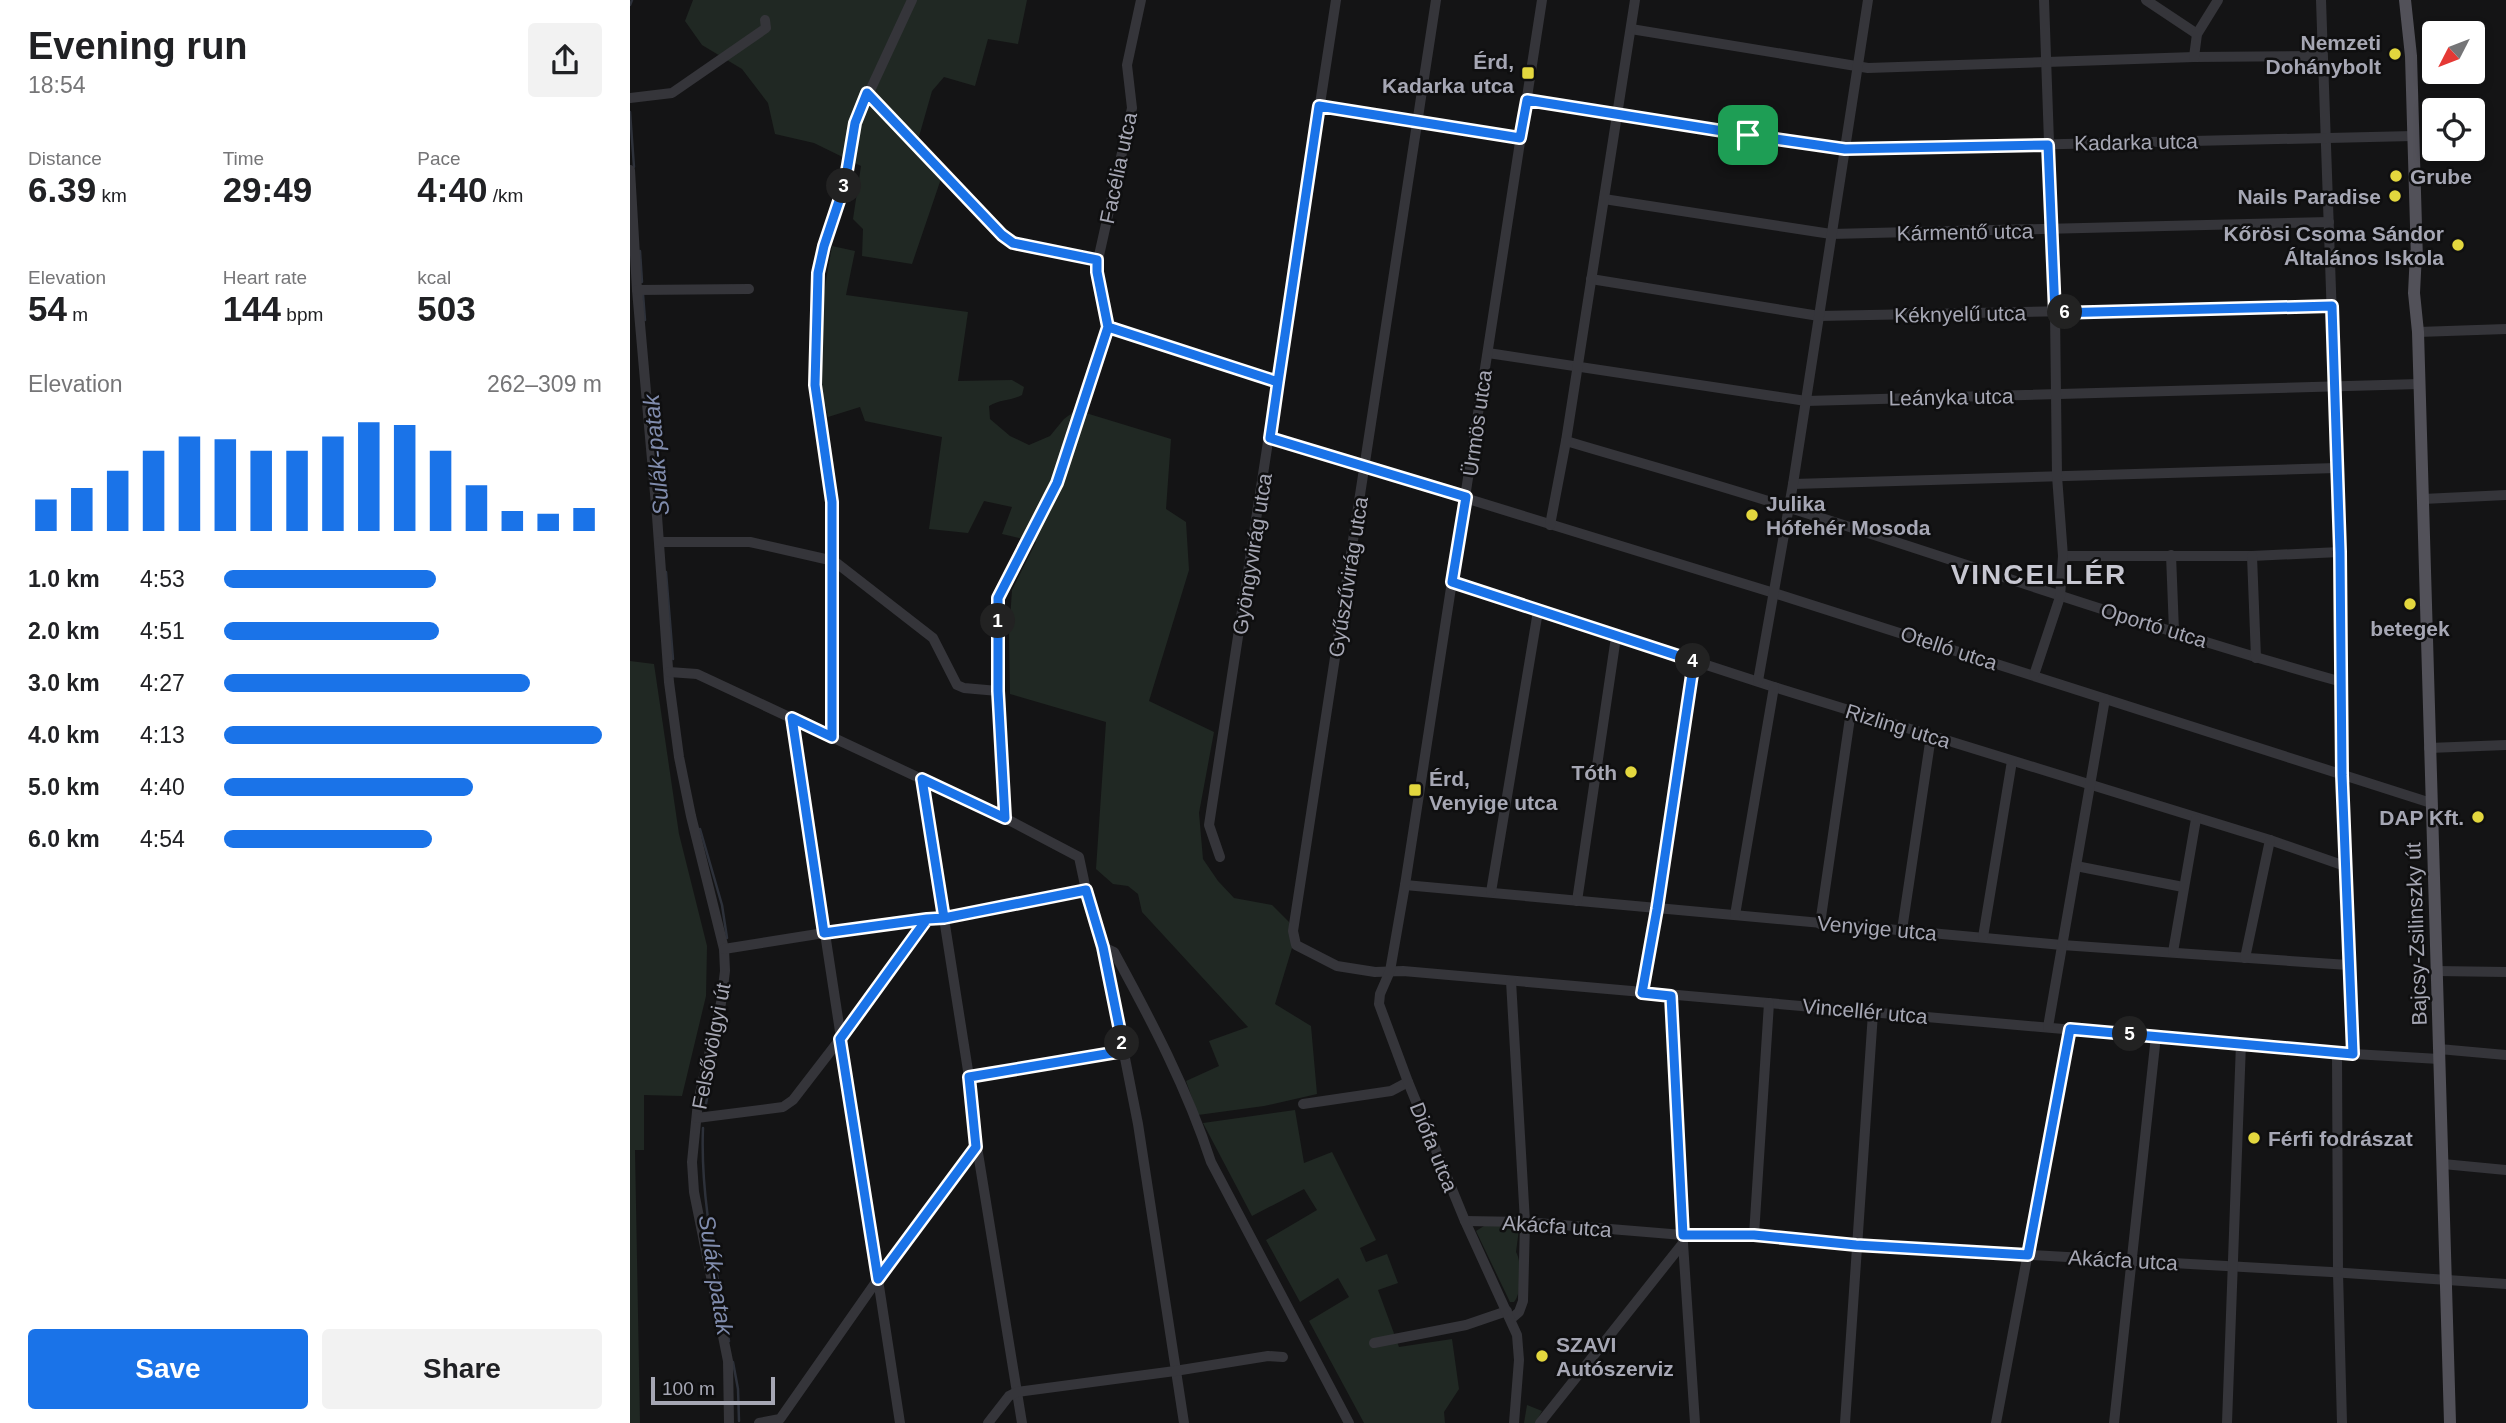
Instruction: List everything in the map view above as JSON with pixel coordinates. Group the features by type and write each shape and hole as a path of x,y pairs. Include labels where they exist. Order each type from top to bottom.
{"main road":[{"name":"Bajcsy-Zsilinszky út","path":"2405,0 2410,45 2416,253 2420,293 2417,325 2450,1423"}],"street":[{"path":"832,737 834,561 832,496 815,379 818,273 845,183 855,123 912,0"},
{"name":"Facélia utca","path":"1005,818 998,691 998,598 1057,483 1108,327 1097,260 1132,108 1127,65 1141,0"},
{"name":"Gyöngyvirág utca","path":"1220,857 1209,825 1336,0"},
{"name":"Gyűszűvirág utca","path":"1296,945 1293,931 1436,0"},
{"name":"Ürmös utca","path":"1390,971 1542,0"},
{"path":"1550,525 1566,441 1635,0"},
{"path":"1758,681 1793,484 1868,0"},
{"path":"2035,675 2060,597 2063,556 2057,476 2055,313 2044,0"},
{"path":"2146,0 2197,34"},
{"path":"2193,57 2197,34 2218,0"},
{"path":"2321,0 2340,552 2342,775 2353,1054"},
{"path":"630,98 672,93 766,29 765,20"},
{"path":"1631,29 1868,68 2193,57 2322,56"},
{"path":"867,93 1002,235 1013,243 1097,260"},
{"name":"Kadarka utca","path":"1527,100 1845,149 2413,136"},
{"path":"1319,106 1520,138"},
{"name":"Felsővölgyi út","path":"630,170 668,672 678,757 724,949 725,971 721,1003 698,1102 692,1162 694,1192 728,1361 729,1423"},
{"name":"Kármentő utca","path":"1604,199 1831,234 2329,222"},
{"name":"Kéknyelű utca","path":"1591,279 1819,316 2332,306"},
{"path":"637,290 749,289"},
{"path":"2417,325 2506,330"},
{"path":"1108,327 1278,382"},
{"name":"Leányka utca","path":"1488,353 1806,401 2419,384"},
{"name":"Otelló utca","path":"1270,438 2035,675 2431,803"},
{"name":"Oportó utca","path":"1566,441 1788,507 2060,597 2256,658 2342,681"},
{"path":"1793,484 2336,468"},
{"path":"2423,499 2506,495"},
{"path":"659,542 750,542 834,561 933,638 960,688 998,691"},
{"path":"2063,556 2340,552"},
{"path":"2171,555 2174,631"},
{"path":"2252,555 2256,658"},
{"name":"Rizling utca","path":"1452,582 1616,637 2270,840 2345,866"},
{"path":"1491,892 1538,611"},
{"path":"1577,901 1616,637"},
{"path":"1642,993 1694,661"},
{"path":"668,672 697,674 1005,818 1079,857 1103,947 1138,1124 1184,1423"},
{"path":"1735,915 1774,687"},
{"path":"2048,1027 2105,699"},
{"path":"1820,924 1851,711"},
{"path":"792,718 900,1423"},
{"path":"1902,930 1931,736"},
{"path":"2429,748 2506,744"},
{"path":"1983,937 2012,761"},
{"path":"922,779 969,1077 976,1147 1022,1423"},
{"path":"2173,952 2196,819"},
{"path":"2245,958 2270,840"},
{"path":"2076,866 2183,887"},
{"name":"Venyige utca","path":"1405,885 2062,945 2348,965"},
{"path":"724,949 944,918 1086,890"},
{"path":"697,1118 783,1107 793,1100 927,919"},
{"name":"Vincellér utca","path":"1296,945 1337,966 1375,972 1511,981 2353,1054 2506,1055"},
{"path":"1103,947 1114,952 1155,1027 1198,1121 1211,1162 1349,1423"},
{"name":"Diófa utca","path":"1390,971 1380,994 1379,1004 1465,1222 1517,1335 1520,1360 1514,1423"},
{"path":"2436,971 2506,972"},
{"path":"1374,1343 1519,1312 1523,1301 1525,1222 1511,981"},
{"path":"1671,996 1695,1423"},
{"path":"1754,1235 1769,1003"},
{"path":"1846,1423 1873,1013"},
{"path":"1996,1423 2070,1029"},
{"path":"2114,1423 2156,1037"},
{"path":"2228,1423 2241,1044"},
{"path":"969,1077 1124,1051"},
{"path":"2337,1052 2342,1423"},
{"path":"1303,1104 1391,1091 1408,1083"},
{"path":"760,1423 781,1421 878,1279 976,1147"},
{"path":"2443,1164 2506,1170"},
{"name":"Akácfa utca","path":"1465,1222 1525,1222 1683,1239 1754,1235 1856,1245 2506,1284"},
{"path":"1540,1423 1683,1239"},
{"path":"988,1423 1009,1396 1017,1392 1268,1356 1283,1357"}],"shaded area":[{"path":"693,0 1027,0 1018,44 988,39 975,86 944,77 932,91 918,140 945,167 912,264 862,256 863,229 853,219 861,166 814,143 775,134 768,103 742,69 702,45 685,21"},
{"path":"832,246 855,251 846,295 968,312 958,381 1012,380 1024,387 1022,395 989,406 990,419 1010,436 1029,445 1050,436 1064,419 1076,410 1171,439 1166,509 1186,522 1189,570 1149,701 1214,732 1199,813 1203,859 1234,898 1272,905 1289,922 1292,948 1275,1004 1311,1026 1317,1094 1264,1106 1198,1115 1186,1081 1219,1066 1209,1041 1248,1027 1142,912 1138,894 1128,886 1113,884 1096,869 1106,722 1010,694 1009,635 1012,590 1036,542 1002,534 1012,507 984,501 968,533 929,529 942,437 865,421 860,407 828,417 819,378 822,304"},
{"path":"630,661 654,664 679,834 707,946 706,996 682,1096 644,1095 644,1150 635,1150 640,1423 630,1423"},
{"path":"1295,1110 1304,1163 1332,1152 1376,1240 1360,1248 1366,1262 1387,1254 1398,1283 1378,1290 1399,1347 1452,1339 1459,1389 1444,1412 1445,1423 1364,1423 1309,1321 1349,1297 1338,1278 1300,1302 1266,1240 1317,1210 1304,1189 1252,1216 1203,1123"},
{"path":"1484,1226 1514,1226 1519,1229 1516,1252 1520,1278 1519,1292 1514,1302 1510,1302 1476,1231"},
{"path":"1527,1405 1542,1411 1535,1423 1524,1423"}],"waterway":[{"name":"Sulák-patak","path":"630,5 632,0"},
{"path":"630,112 634,167"},
{"path":"640,251 642,282"},
{"name":"Sulák-patak","path":"643,294 645,320"},
{"name":"Sulák-patak","path":"666,572 673,659"},
{"name":"Sulák-patak","path":"700,829 722,905 727,938"},
{"name":"Sulák-patak","path":"705,1109 721,1026"},
{"name":"Sulák-patak","path":"703,1128 707,1209 729,1341"},
{"name":"Sulák-patak","path":"733,1362 738,1389 739,1421"}],"place":[{"name":"Nemzeti Dohánybolt","path":"2395,54"},
{"name":"Érd, Kadarka utca","path":"1528,73"},
{"name":"Grube","path":"2396,176"},
{"name":"Nails Paradise","path":"2395,196"},
{"name":"Kőrösi Csoma Sándor Általános Iskola","path":"2458,245"},
{"name":"Julika Hófehér Mosoda","path":"1752,515"},
{"name":"betegek","path":"2410,604"},
{"name":"Tóth","path":"1631,772"},
{"name":"Érd, Venyige utca","path":"1415,790"},
{"name":"DAP Kft.","path":"2478,817"},
{"name":"Férfi fodrászat","path":"2254,1138"},
{"name":"SZAVI Autószerviz","path":"1542,1356"}],"district":[{"name":"VINCELLÉR","path":"2039,574"}],"route":[{"path":"1748,135 1527,100 1520,138 1319,106 1278,382 1108,327 1057,483 998,598 998,691 1005,818 922,779 944,918 927,919 840,1039 878,1279 976,1147 969,1077 1124,1051 1103,947 1086,890 944,918 927,919 824,933 792,718 832,737 834,561 831,489 815,385 818,273 845,183 855,123 867,93 1002,235 1013,243 1097,260 1108,327 1193,354 1278,382 1270,438 1466,497 1452,582 1694,661 1642,993 1671,996 1683,1235 1754,1235 1856,1245 2028,1255 2070,1029 2353,1054 2342,775 2340,552 2332,306 2055,313 2048,145 1845,149 1748,135"}]}
